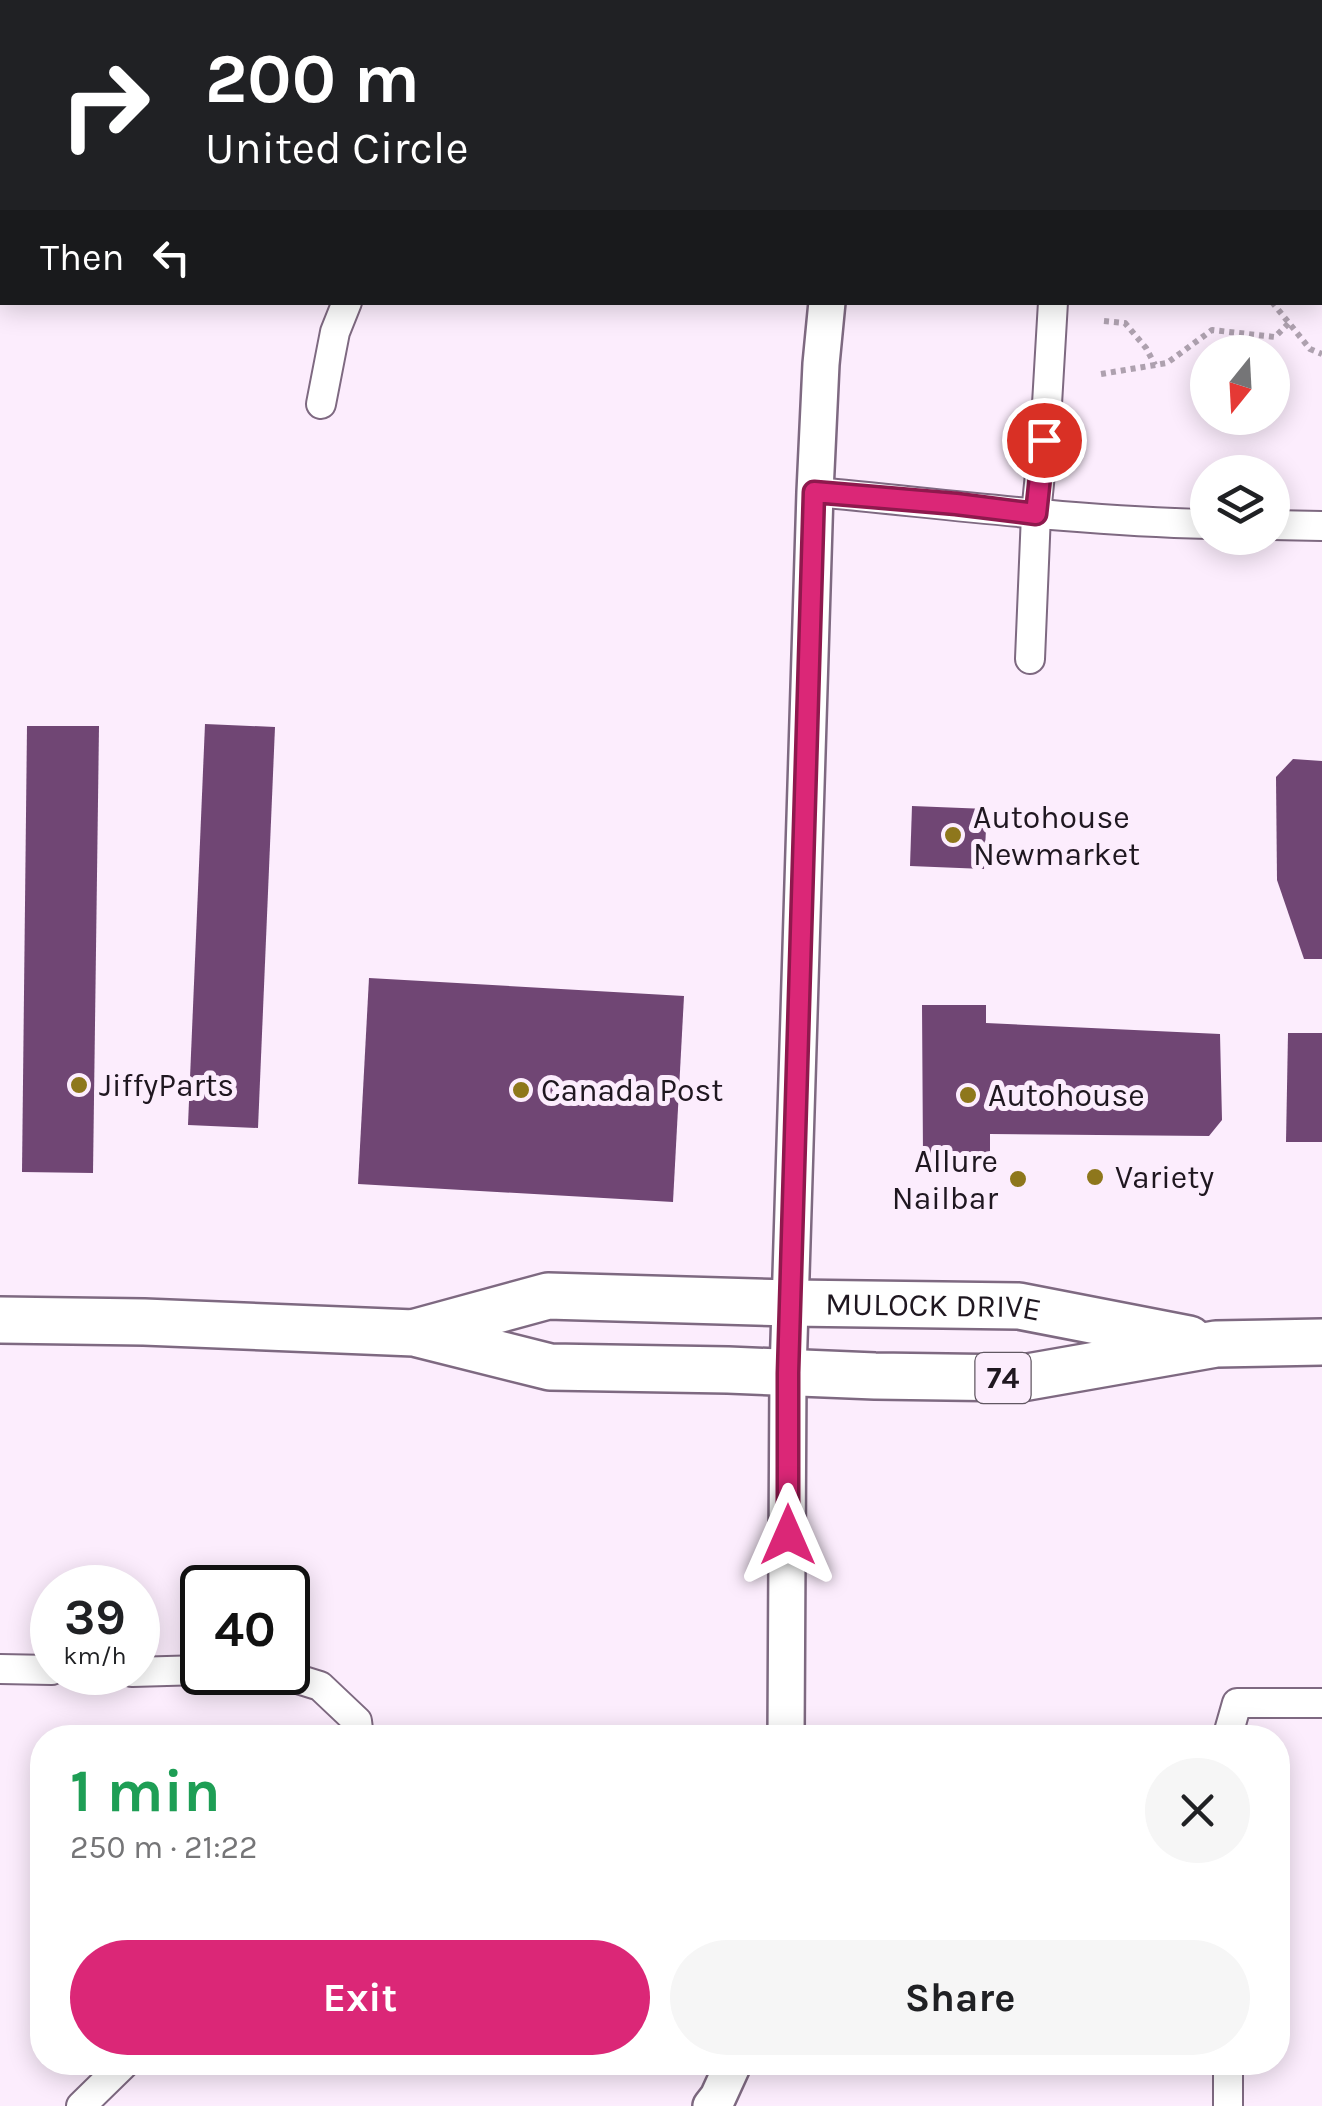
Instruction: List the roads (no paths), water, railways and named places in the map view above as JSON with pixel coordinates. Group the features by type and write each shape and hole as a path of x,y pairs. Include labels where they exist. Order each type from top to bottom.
{"main road":[{"name":"MULOCK DRIVE","path":"414,1333 548,1296 1020,1306 1216,1344"},
{"name":"MULOCK DRIVE","path":"0,1320 414,1333 550,1368 1022,1378 1216,1344 1322,1342"}],"street":[{"path":"321,404 335,332 345,305"},
{"path":"786,1725 788,1373 814,492 828,305"},
{"path":"1030,660 1036,514 1053,305"},
{"path":"814,492 1036,514 1190,524"},
{"path":"1290,525 1322,526"},
{"path":"0,1669 30,1670"},
{"path":"310,1683 320,1686 357,1725"},
{"path":"1231,1725 1237,1703 1322,1703"},
{"path":"81,2106 113,2075"},
{"path":"711,2106 728,2075"},
{"path":"1228,2075 1228,2106"}],"place":[{"name":"Autohouse Newmarket","path":"953,835"},
{"name":"JiffyParts","path":"79,1085"},
{"name":"Canada Post","path":"521,1090"},
{"name":"Autohouse","path":"968,1095"},
{"name":"Variety","path":"1095,1177"},
{"name":"Allure Nailbar","path":"1018,1179"}]}
